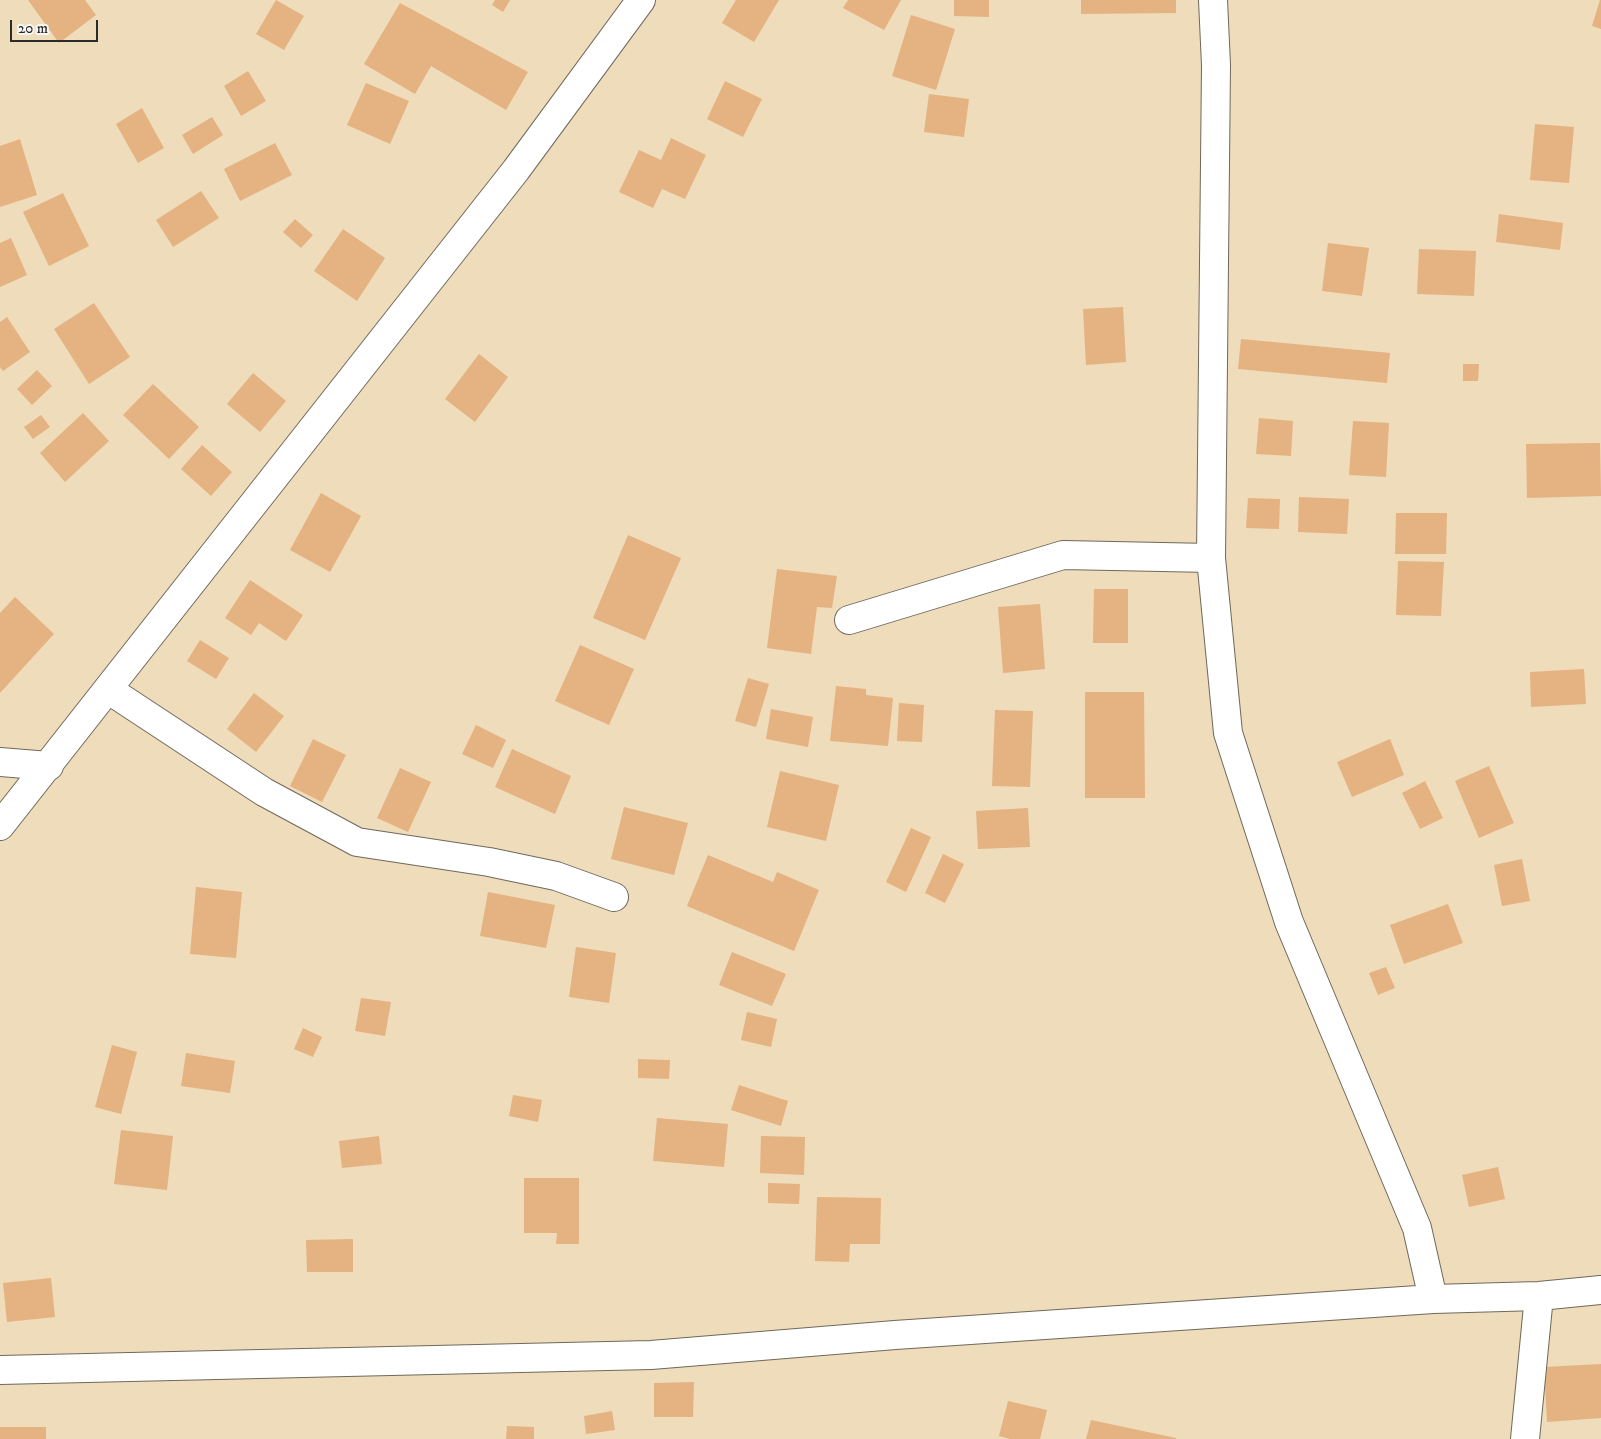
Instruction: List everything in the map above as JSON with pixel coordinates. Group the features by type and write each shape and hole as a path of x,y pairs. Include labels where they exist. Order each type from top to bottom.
{"street":[{"path":"0,826 109,690 516,170 641,0"},
{"path":"1213,0 1216,65 1211,558 1228,733 1289,922 1417,1228 1433,1299"},
{"path":"848,620 1063,554 1211,558"},
{"path":"109,690 264,792 357,842 489,862 556,876 614,896"},
{"path":"0,762 49,766"},
{"path":"0,1370 651,1356 895,1335 1433,1299 1539,1296 1601,1290"},
{"path":"1525,1439 1539,1296"}],"building":[{"path":"28,0 85,0 96,15 59,43"},
{"path":"276,0 304,16 284,50 256,34"},
{"path":"495,0 510,0 503,12 492,5"},
{"path":"736,0 779,0 754,42 722,23"},
{"path":"848,0 901,0 884,30 843,8"},
{"path":"954,0 989,0 989,17 954,16"},
{"path":"1081,0 1176,0 1176,13 1081,14"},
{"path":"1601,0 1601,29 1592,26"},
{"path":"400,3 528,72 506,110 431,66 415,94 364,64"},
{"path":"911,15 955,29 936,90 892,76"},
{"path":"248,71 266,101 241,116 224,86"},
{"path":"725,81 762,99 743,137 707,119"},
{"path":"366,83 409,101 390,144 347,125"},
{"path":"929,94 969,99 964,137 924,132"},
{"path":"142,108 164,148 138,163 116,124"},
{"path":"212,117 223,135 193,154 182,135"},
{"path":"1535,124 1574,127 1569,183 1530,180"},
{"path":"671,138 706,155 685,199 662,189 653,208 619,192 639,150 661,160"},
{"path":"20,139 37,195 0,207 0,146"},
{"path":"275,143 292,175 240,201 224,169"},
{"path":"201,191 219,218 173,247 156,220"},
{"path":"63,193 89,246 49,266 23,212"},
{"path":"1499,214 1563,223 1560,250 1496,242"},
{"path":"295,219 313,235 301,248 283,232"},
{"path":"343,229 385,258 357,301 314,271"},
{"path":"11,238 27,275 0,287 0,243"},
{"path":"1328,243 1369,248 1362,296 1322,291"},
{"path":"1419,249 1476,251 1474,296 1417,294"},
{"path":"94,303 130,357 89,384 54,329"},
{"path":"1123,307 1126,362 1086,365 1083,309"},
{"path":"7,317 30,352 3,371 0,367 0,322"},
{"path":"1241,339 1390,353 1387,383 1238,369"},
{"path":"479,354 508,377 475,422 445,399"},
{"path":"1463,364 1479,364 1478,381 1463,381"},
{"path":"37,370 52,386 32,405 17,389"},
{"path":"253,373 286,401 260,432 227,404"},
{"path":"153,384 199,427 169,459 123,415"},
{"path":"83,413 109,441 65,482 40,453"},
{"path":"41,415 50,427 33,439 24,427"},
{"path":"1259,418 1293,421 1291,456 1256,454"},
{"path":"1353,421 1389,423 1386,477 1349,475"},
{"path":"1600,443 1601,496 1527,498 1526,444"},
{"path":"202,445 232,472 211,496 181,469"},
{"path":"321,493 361,516 330,572 290,550"},
{"path":"1299,497 1349,499 1347,534 1298,532"},
{"path":"1248,498 1280,499 1279,529 1246,528"},
{"path":"1396,513 1447,513 1446,554 1395,554"},
{"path":"628,535 681,558 645,640 593,618"},
{"path":"1398,561 1444,562 1441,616 1396,615"},
{"path":"777,569 837,576 832,608 817,607 811,654 767,648"},
{"path":"250,580 303,615 286,641 259,623 251,635 225,618"},
{"path":"1094,589 1128,589 1128,643 1093,643"},
{"path":"15,597 54,634 0,693 0,613"},
{"path":"1040,604 1045,669 1003,673 998,607"},
{"path":"200,640 229,658 216,679 187,661"},
{"path":"580,645 634,669 609,725 555,701"},
{"path":"1584,669 1586,704 1531,707 1530,672"},
{"path":"748,678 769,684 756,727 735,721"},
{"path":"836,686 866,689 866,695 893,698 888,746 830,741"},
{"path":"1085,692 1144,692 1145,798 1085,798"},
{"path":"254,693 284,716 256,752 227,729"},
{"path":"899,703 924,705 922,742 897,741"},
{"path":"771,709 813,717 808,747 766,739"},
{"path":"995,710 1033,711 1030,787 992,786"},
{"path":"476,725 506,740 493,768 462,754"},
{"path":"313,739 346,755 322,802 290,786"},
{"path":"1390,739 1404,775 1352,797 1337,762"},
{"path":"512,749 571,776 555,814 495,787"},
{"path":"1489,766 1514,823 1479,838 1455,781"},
{"path":"400,768 431,782 408,832 377,818"},
{"path":"780,771 839,785 826,841 767,827"},
{"path":"1425,781 1443,818 1420,829 1402,793"},
{"path":"624,807 688,823 674,875 611,859"},
{"path":"1028,808 1030,847 978,849 976,811"},
{"path":"911,828 931,837 906,892 886,882"},
{"path":"943,854 964,864 945,903 925,893"},
{"path":"708,855 773,882 777,872 819,890 794,951 687,906"},
{"path":"1522,859 1530,901 1502,906 1494,865"},
{"path":"196,887 242,892 236,958 190,954"},
{"path":"488,892 555,905 546,948 480,936"},
{"path":"1448,904 1463,943 1404,964 1390,925"},
{"path":"576,947 616,953 609,1003 569,997"},
{"path":"732,952 786,974 772,1006 719,985"},
{"path":"1386,967 1395,988 1378,995 1369,973"},
{"path":"361,998 391,1002 385,1036 355,1031"},
{"path":"747,1012 777,1019 771,1047 741,1040"},
{"path":"303,1028 322,1037 313,1057 294,1049"},
{"path":"112,1045 137,1052 121,1114 95,1107"},
{"path":"186,1053 235,1061 230,1093 181,1086"},
{"path":"638,1059 670,1060 669,1079 638,1078"},
{"path":"739,1085 788,1101 781,1126 731,1110"},
{"path":"513,1095 542,1100 538,1122 509,1116"},
{"path":"657,1118 728,1124 724,1167 653,1161"},
{"path":"121,1130 173,1136 167,1190 114,1184"},
{"path":"379,1136 382,1164 342,1168 339,1141"},
{"path":"761,1136 805,1137 804,1175 760,1173"},
{"path":"1498,1167 1505,1199 1469,1207 1462,1175"},
{"path":"524,1178 579,1178 579,1244 556,1244 557,1233 524,1233"},
{"path":"768,1183 800,1184 799,1204 768,1203"},
{"path":"817,1197 881,1198 880,1244 850,1244 849,1262 815,1261"},
{"path":"353,1239 353,1272 307,1272 306,1240"},
{"path":"51,1278 55,1317 7,1322 3,1283"},
{"path":"1601,1364 1601,1418 1547,1422 1544,1367"},
{"path":"694,1382 693,1417 654,1417 654,1383"},
{"path":"1008,1401 1047,1410 1040,1439 1010,1439 999,1436"},
{"path":"612,1411 615,1430 586,1434 584,1416"},
{"path":"1091,1420 1176,1438 1176,1439 1086,1439"},
{"path":"507,1426 534,1427 534,1439 506,1439"},
{"path":"0,1427 46,1427 46,1439 0,1439"}]}
